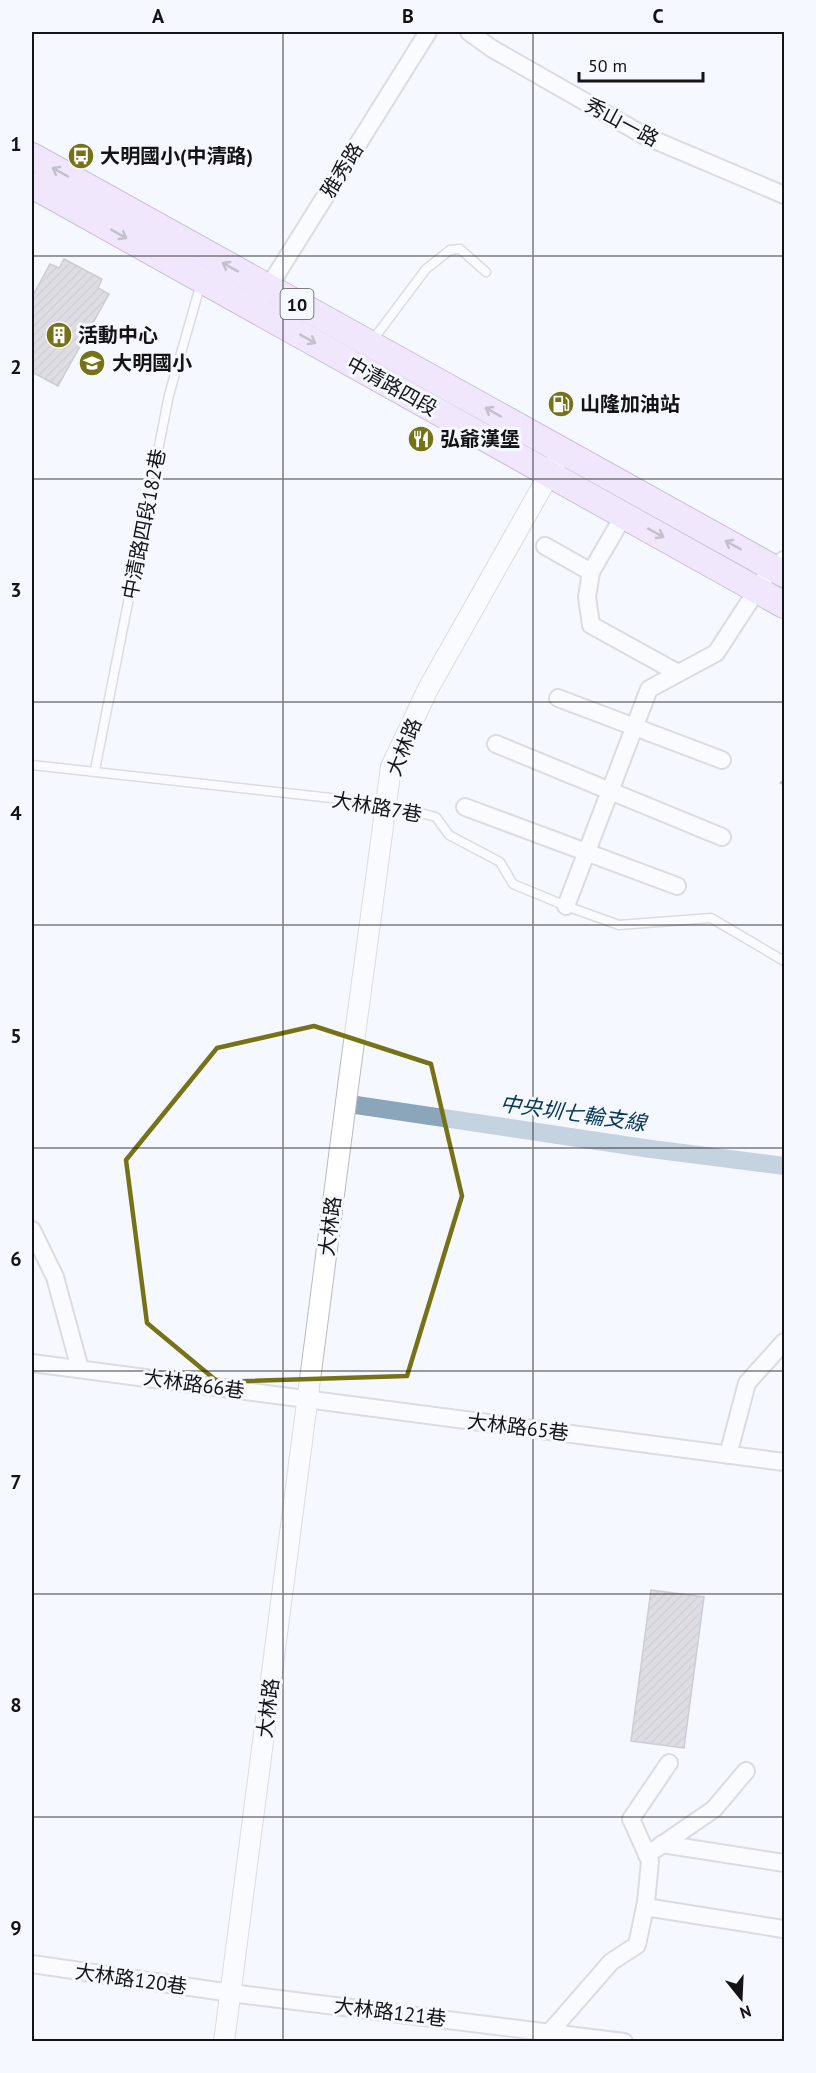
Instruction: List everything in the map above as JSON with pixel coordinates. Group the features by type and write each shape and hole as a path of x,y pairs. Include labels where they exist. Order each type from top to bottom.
{"main road":[{"name":"中清路四段","path":"32,156 562,451 780,567"},
{"name":"中清路四段","path":"32,185 784,605"}],"street":[{"name":"雅秀路","path":"255,309 428,32"},
{"name":"秀山一路","path":"469,32 491,48 645,136 784,195"},
{"name":"大林路","path":"224,2042 391,767 428,689 562,451"},
{"path":"624,515 591,572 586,597 591,625 678,672"},
{"path":"545,546 591,572"},
{"path":"566,906 649,689 716,653 758,590 780,567"},
{"path":"558,698 722,760"},
{"path":"496,744 722,837"},
{"path":"465,807 677,886"},
{"path":"32,1230 55,1277 80,1369"},
{"path":"728,1455 747,1383 784,1342"},
{"name":"大林路66巷","path":"32,1363 308,1400"},
{"name":"大林路65巷","path":"308,1400 784,1462"},
{"path":"549,2032 611,1962 637,1945 645,1907 650,1861 631,1819 669,1763"},
{"path":"647,1855 714,1809 746,1771"},
{"path":"662,1844 784,1863"},
{"path":"645,1907 783,1929"},
{"name":"大林路120巷","path":"32,1964 231,1993"},
{"name":"大林路121巷","path":"231,1993 624,2042"}],"lane":[{"path":"370,344 426,270 450,250 460,249 486,272"},
{"name":"中清路四段182巷","path":"95,771 169,395 202,280"},
{"name":"大林路7巷","path":"32,765 386,804 436,817 449,835 500,862 513,884 566,906 619,925 711,918 784,961"}],"path":[{"path":"780,782 784,784"}],"highlighted area":[{"path":"314,1026 431,1064 462,1196 407,1376 218,1382 147,1323 126,1160 217,1048"}],"building":[{"name":"活動中心","path":"64,259 102,279 98,288 109,294 58,386 32,372 32,297 50,264 59,268"},
{"path":"651,1590 704,1597 684,1748 631,1741"}],"waterway":[{"name":"中央圳七輪支線","path":"356,1105 651,1149 784,1166"}],"place":[{"name":"大明國小(中清路)","path":"81,156"},
{"name":"活動中心","path":"59,335"},
{"name":"大明國小","path":"92,363"},
{"name":"山隆加油站","path":"561,404"},
{"name":"弘爺漢堡","path":"421,439"}]}
